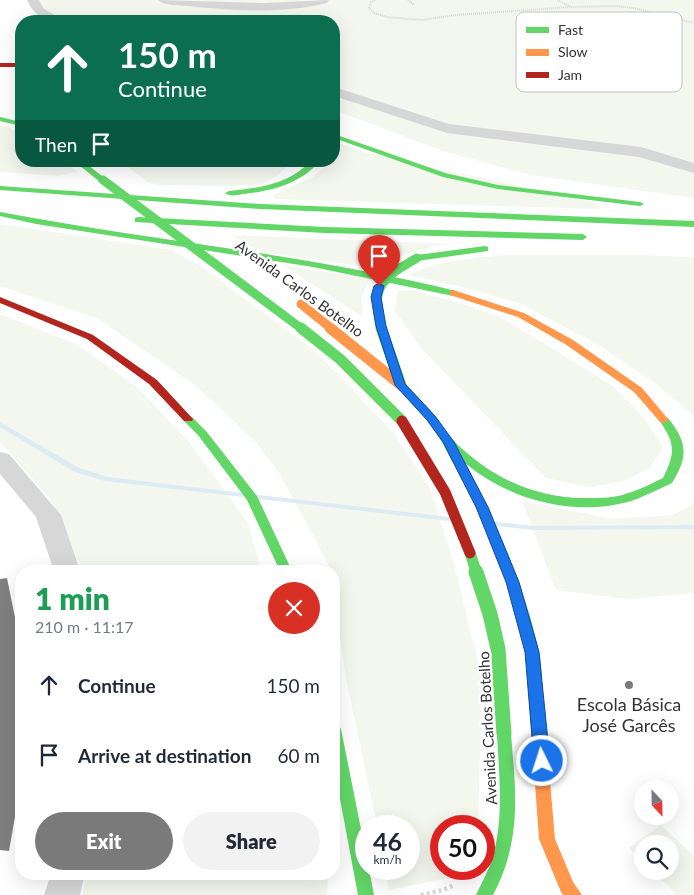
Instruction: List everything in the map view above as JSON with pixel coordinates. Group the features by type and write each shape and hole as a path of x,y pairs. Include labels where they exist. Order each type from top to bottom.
{"main road":[{"path":"0,65 15,66"},
{"path":"0,117 15,113"},
{"path":"0,117 15,122"},
{"path":"340,138 443,175 498,187 651,205"},
{"name":"Avenida Carlos Botelho","path":"86,167 340,359 400,418 433,469 474,563 498,649 508,837 498,871 484,895"},
{"name":"Avenida Carlos Botelho","path":"104,167 245,265"},
{"path":"79,196 206,195 242,192 274,187 299,178 312,167"},
{"path":"0,188 79,196 226,206 694,224"},
{"path":"0,207 55,212"},
{"path":"0,214 59,226 294,261 392,278 454,293 521,315 569,342 638,390 675,432 680,455 668,480 632,496 588,503 543,498 498,481 474,465 448,442"},
{"path":"130,219 324,230 595,237 447,253 417,258 395,270 379,286 376,297 381,326 400,385"},
{"name":"Avenida Carlos Botelho","path":"290,296 340,334 400,385 431,418 448,442 482,507 512,582 532,652 548,839 567,887 574,895"},
{"path":"0,300 90,337 152,382 202,433 253,499 283,565"},
{"path":"340,760 366,895"}],"street":[{"path":"33,0 38,10 47,15"},
{"path":"164,0 254,5 291,4 323,0"},
{"path":"340,93 447,128 641,152 694,168"},
{"path":"0,459 48,514 65,565"},
{"path":"62,895 66,880"}],"path":[{"path":"375,0 371,2 369,8 374,13 403,20 571,7 615,6 650,12"},
{"path":"408,0 414,5"},
{"path":"557,0 571,7"},
{"path":"421,895 452,887 458,881"}],"shaded area":[{"path":"30,0 694,0 694,198 531,175 443,151 340,112 340,15 41,15 33,10"},
{"path":"0,126 9,127 15,130 15,167 71,167 78,172 59,176 0,172"},
{"path":"340,143 367,153 596,203 601,209 274,199 273,195 313,177 325,167 340,167"},
{"path":"128,167 286,167 277,176 262,184 230,186 160,185 149,183"},
{"path":"0,224 172,250 202,267 316,352 394,433 431,491 453,560 482,678 478,815 430,815 430,880 437,880 389,890 387,880 420,880 420,815 375,815 346,678 340,638 340,565 328,565 279,473 254,440 195,385 98,319 0,286"},
{"path":"231,235 453,244 436,246 392,258 374,268 262,252"},
{"path":"508,255 694,257 694,416 656,384 597,344 519,303 467,288 408,275 445,263"},
{"path":"284,266 370,279 361,297 363,317"},
{"path":"412,290 500,317 614,387 644,418 663,447 650,468 624,481 590,487 546,478 423,350 395,311 398,291"},
{"path":"0,314 78,345 138,388 189,442 247,521 260,565 78,565 51,500 0,442"},
{"path":"522,501 613,519 673,515 694,504 694,593 629,599 556,590"},
{"path":"661,825 672,835 647,835"},
{"path":"679,842 694,856 694,895 677,895 662,880 679,880"},
{"path":"634,844 634,853 629,848"},
{"path":"85,880 328,880 327,895 82,895"}],"building":[{"path":"7,578 15,617 15,816 9,851 0,850 0,579"}],"waterway":[{"path":"0,424 77,470 108,479 243,495"},
{"path":"259,497 449,519"},
{"path":"497,524 534,528 694,527"}],"traffic: fast":[{"path":"0,119 15,123"},
{"path":"340,138 443,175 498,187 640,204"},
{"path":"86,167 103,180"},
{"path":"229,193 277,186 298,177 310,167"},
{"path":"103,180 308,333 340,359 402,421"},
{"path":"0,188 260,206 694,224"},
{"path":"0,214 109,233 313,264 453,293"},
{"path":"138,220 325,230 583,237"},
{"path":"417,258 485,249"},
{"path":"401,385 379,321 377,295 380,285 387,276 417,258"},
{"path":"401,385 431,418 448,442 482,507 513,582 532,652 536,700"},
{"path":"188,419 202,433 253,499 283,565"},
{"path":"448,442 483,471 510,487 544,498 563,501 600,502 633,496 668,480 676,463 679,449 671,428 664,420"},
{"path":"470,553 490,614 498,649 504,734"},
{"path":"484,895 501,857 505,837 507,796 504,734"},
{"path":"340,760 366,895"}],"traffic: slow":[{"path":"453,293 521,315 569,342 638,390 664,420"},
{"path":"301,304 401,385"},
{"path":"536,700 547,839 567,887 574,895"}],"traffic: jam":[{"path":"0,65 15,65"},
{"path":"0,300 90,337 153,382 188,419"},
{"path":"402,421 445,492 470,553"}],"place":[{"name":"Escola Básica José Garcês","path":"629,685"}],"route":[{"path":"379,286 376,297 381,326 400,385 431,418 448,442 482,507 512,582 532,652 542,761"}]}
